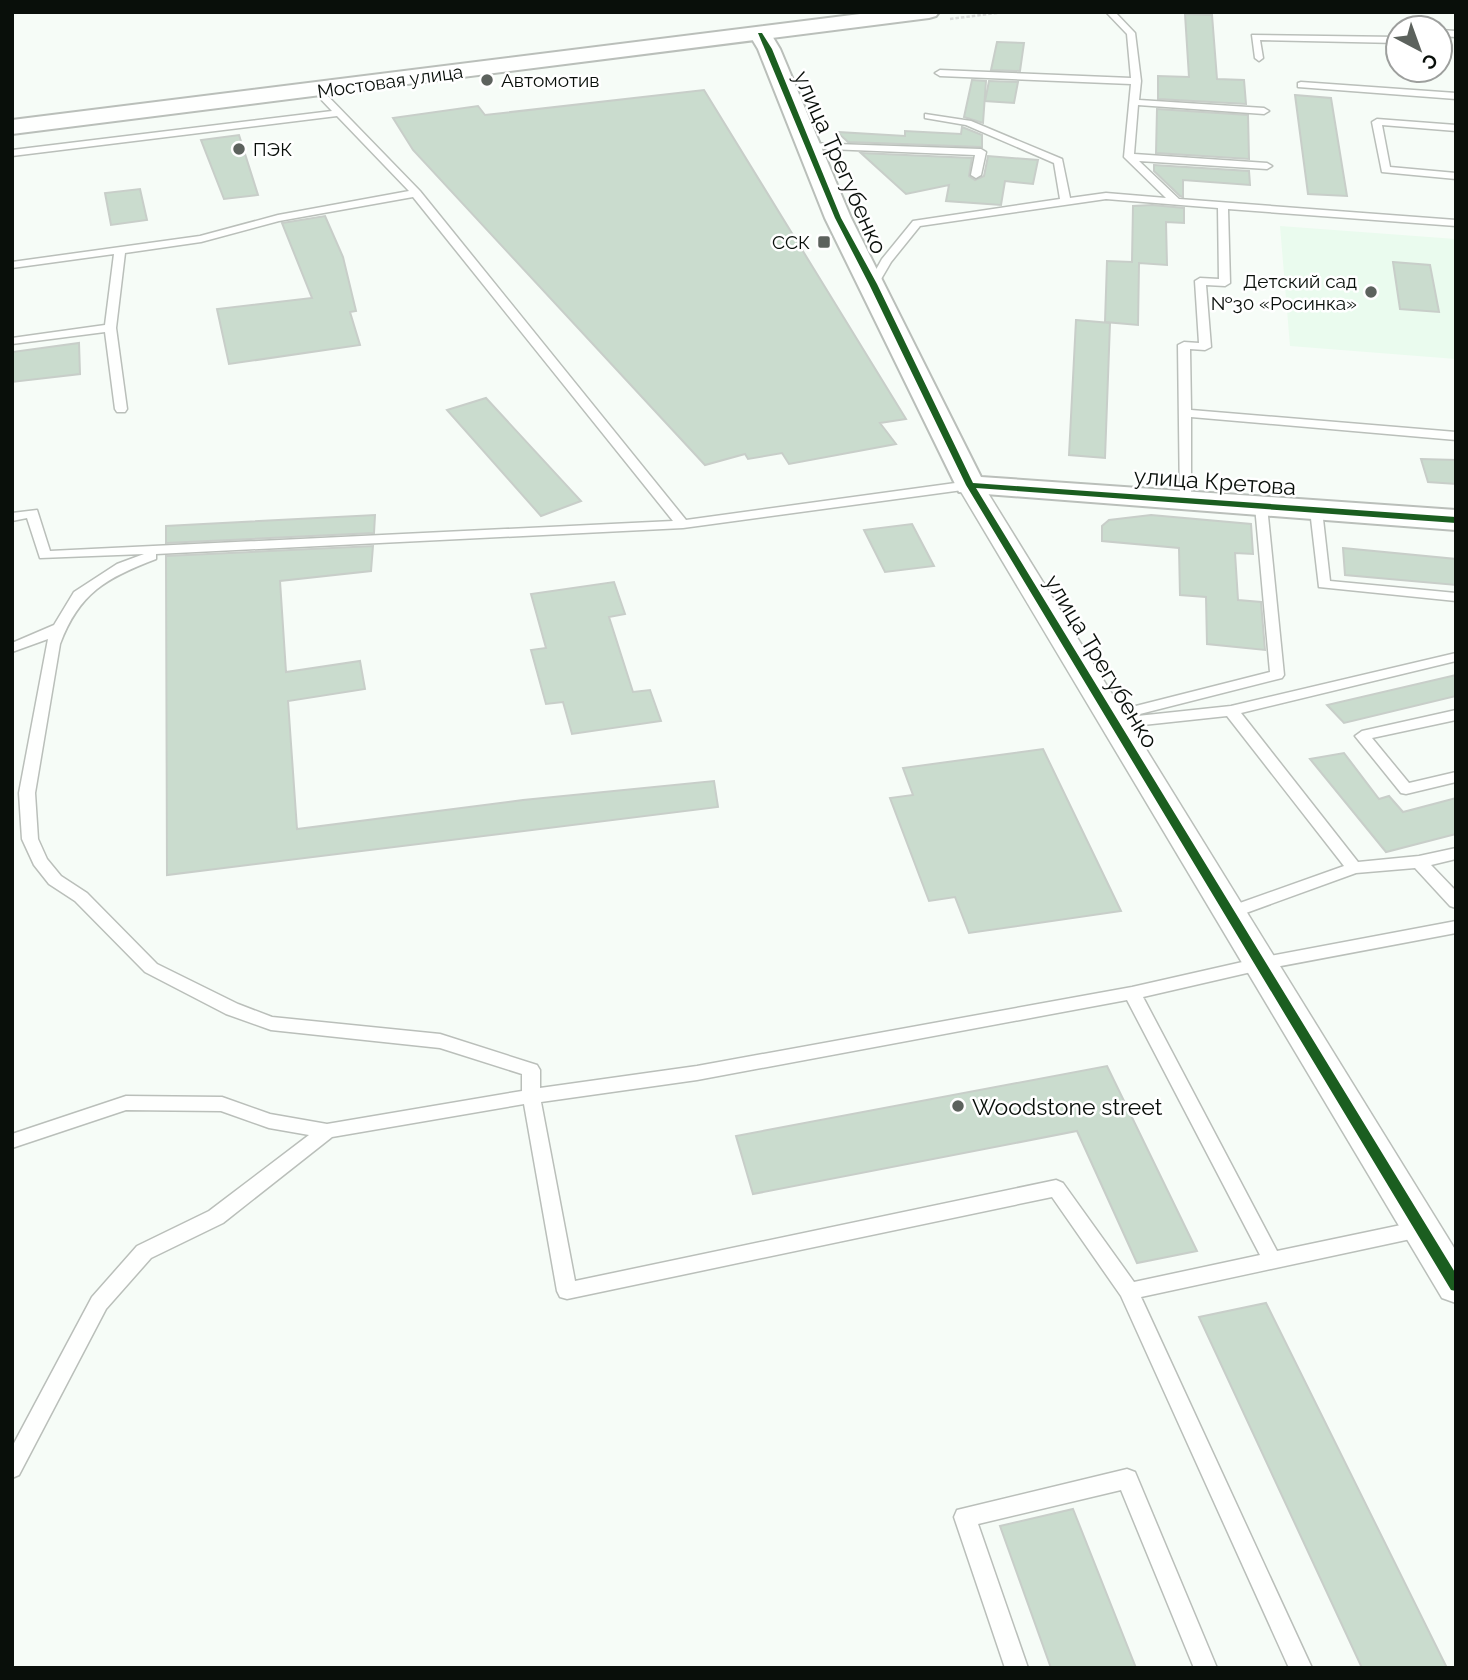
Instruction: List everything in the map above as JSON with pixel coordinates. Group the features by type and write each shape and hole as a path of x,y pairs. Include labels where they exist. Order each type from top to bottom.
{"street":[{"name":"Мостовая улица","path":"15,127 318,91 929,12"},
{"name":"улица Трегубенко","path":"760,34 769,49 838,218 971,485 1456,1286"},
{"name":"улица Кретова","path":"971,485 1456,520"}],"lane":[{"path":"1111,12 1131,33 1136,80 1129,157"},
{"path":"1259,58 1255,37 1384,40"},
{"path":"940,73 1136,80"},
{"path":"1301,85 1455,98"},
{"path":"318,91 416,193 683,524"},
{"path":"1134,102 1264,111"},
{"path":"12,153 339,113"},
{"path":"928,116 968,123 1059,161 1066,202"},
{"path":"1456,128 1377,122 1386,170 1456,176"},
{"path":"807,146 981,152 976,175"},
{"path":"1129,157 1267,166"},
{"path":"1129,157 1176,201"},
{"path":"12,265 201,239 278,218 416,193"},
{"path":"873,284 886,261 917,223 1106,196 1456,223"},
{"path":"1185,500 1184,345 1205,347 1200,281 1226,283 1223,205"},
{"path":"120,250 110,328 121,409"},
{"path":"12,341 110,328"},
{"path":"1185,413 1456,436"},
{"path":"12,517 32,513 46,555 683,524 971,485"},
{"path":"1113,720 1277,675 1261,506"},
{"path":"1316,510 1324,584 1456,597"},
{"path":"163,551 122,567 79,595 53,643 27,793 30,839 40,861 55,880 81,897 151,968 232,1010 271,1023 440,1041 531,1070 531,1096 567,1290 1056,1188 1129,1291 1301,1668"},
{"path":"12,648 34,641 59,628"},
{"path":"1113,720 1231,712 1456,657"},
{"path":"1231,712 1354,868"},
{"path":"1456,715 1362,736 1406,789 1456,777"},
{"path":"1229,913 1354,868 1419,862 1456,853"},
{"path":"1419,862 1456,902"},
{"path":"12,1141 126,1103 222,1104 269,1121 327,1131 531,1096 697,1073 1132,993 1259,964 1456,927"},
{"path":"1132,993 1273,1262"},
{"path":"12,1468 99,1303 144,1252 216,1217 327,1131"},
{"path":"1129,1291 1420,1229"},
{"path":"1017,1668 965,1517 1127,1479 1206,1668"}],"shaded area":[{"name":"Детский сад №30 «Росинка»","path":"1280,226 1456,239 1456,359 1290,346"}],"building":[{"path":"1185,14 1212,15 1217,79 1244,80 1246,104 1158,99 1158,76 1189,77"},
{"path":"997,42 1024,43 1020,71 991,70"},
{"path":"972,80 986,81 983,123 964,117"},
{"path":"989,81 1018,82 1014,103 985,101"},
{"path":"704,90 906,419 880,423 896,444 789,464 782,453 748,459 745,454 705,465 413,150 393,118 478,106 485,115"},
{"path":"1295,95 1331,98 1347,196 1308,194"},
{"path":"1157,109 1248,115 1249,159 1156,153"},
{"path":"962,127 982,135 982,147 848,142 837,132 905,136 905,131 961,134"},
{"path":"239,135 258,195 224,199 201,140"},
{"path":"861,153 972,158 969,176 975,180 984,176 988,156 1038,160 1033,184 1005,181 1001,205 946,201 949,185 906,194"},
{"path":"1154,165 1249,171 1250,185 1183,180 1183,197 1154,171"},
{"path":"140,189 147,220 111,225 105,193"},
{"path":"1133,206 1184,208 1184,223 1166,222 1167,265 1139,263 1138,325 1105,322 1107,261 1132,262"},
{"path":"325,216 343,257 356,311 350,312 360,345 229,364 217,309 312,298 282,223"},
{"path":"1393,262 1430,265 1439,312 1400,309"},
{"path":"1076,320 1110,323 1105,458 1069,455"},
{"path":"79,343 80,374 12,382 12,352"},
{"path":"486,398 581,501 541,516 447,410"},
{"path":"1421,459 1456,460 1456,484 1428,482"},
{"path":"375,515 374,533 166,543 166,526"},
{"path":"1151,515 1251,524 1253,554 1235,553 1238,600 1261,602 1265,650 1207,644 1206,597 1180,595 1179,548 1102,541 1102,526 1109,520"},
{"path":"912,524 934,566 885,572 864,530"},
{"path":"373,546 371,571 280,581 286,672 360,661 365,689 288,701 297,829 523,800 714,781 718,807 167,875 166,556"},
{"path":"1343,548 1456,559 1456,585 1345,575"},
{"path":"614,582 625,614 609,617 633,692 650,690 661,721 572,734 563,702 546,704 531,650 546,648 531,594"},
{"path":"1456,675 1456,696 1344,723 1327,705"},
{"path":"1043,749 1121,911 969,933 955,897 929,901 890,798 913,795 903,768"},
{"path":"1344,753 1379,799 1389,796 1403,812 1456,798 1456,834 1386,852 1310,759"},
{"path":"1107,1066 1197,1251 1137,1263 1077,1131 753,1194 736,1136"},
{"path":"1266,1303 1447,1668 1362,1668 1199,1317"},
{"path":"1073,1509 1136,1668 1051,1668 1000,1526"}],"cycle path":[{"path":"760,34 769,49 838,218 873,284 970,485 1456,1286"},
{"path":"970,485 1456,520"}],"place":[{"name":"Автомотив","path":"487,80"},
{"name":"ПЭК","path":"239,149"},
{"name":"ССК","path":"824,242"},
{"name":"Детский сад №30 «Росинка»","path":"1371,292"},
{"name":"Woodstone street","path":"958,1106"}]}
